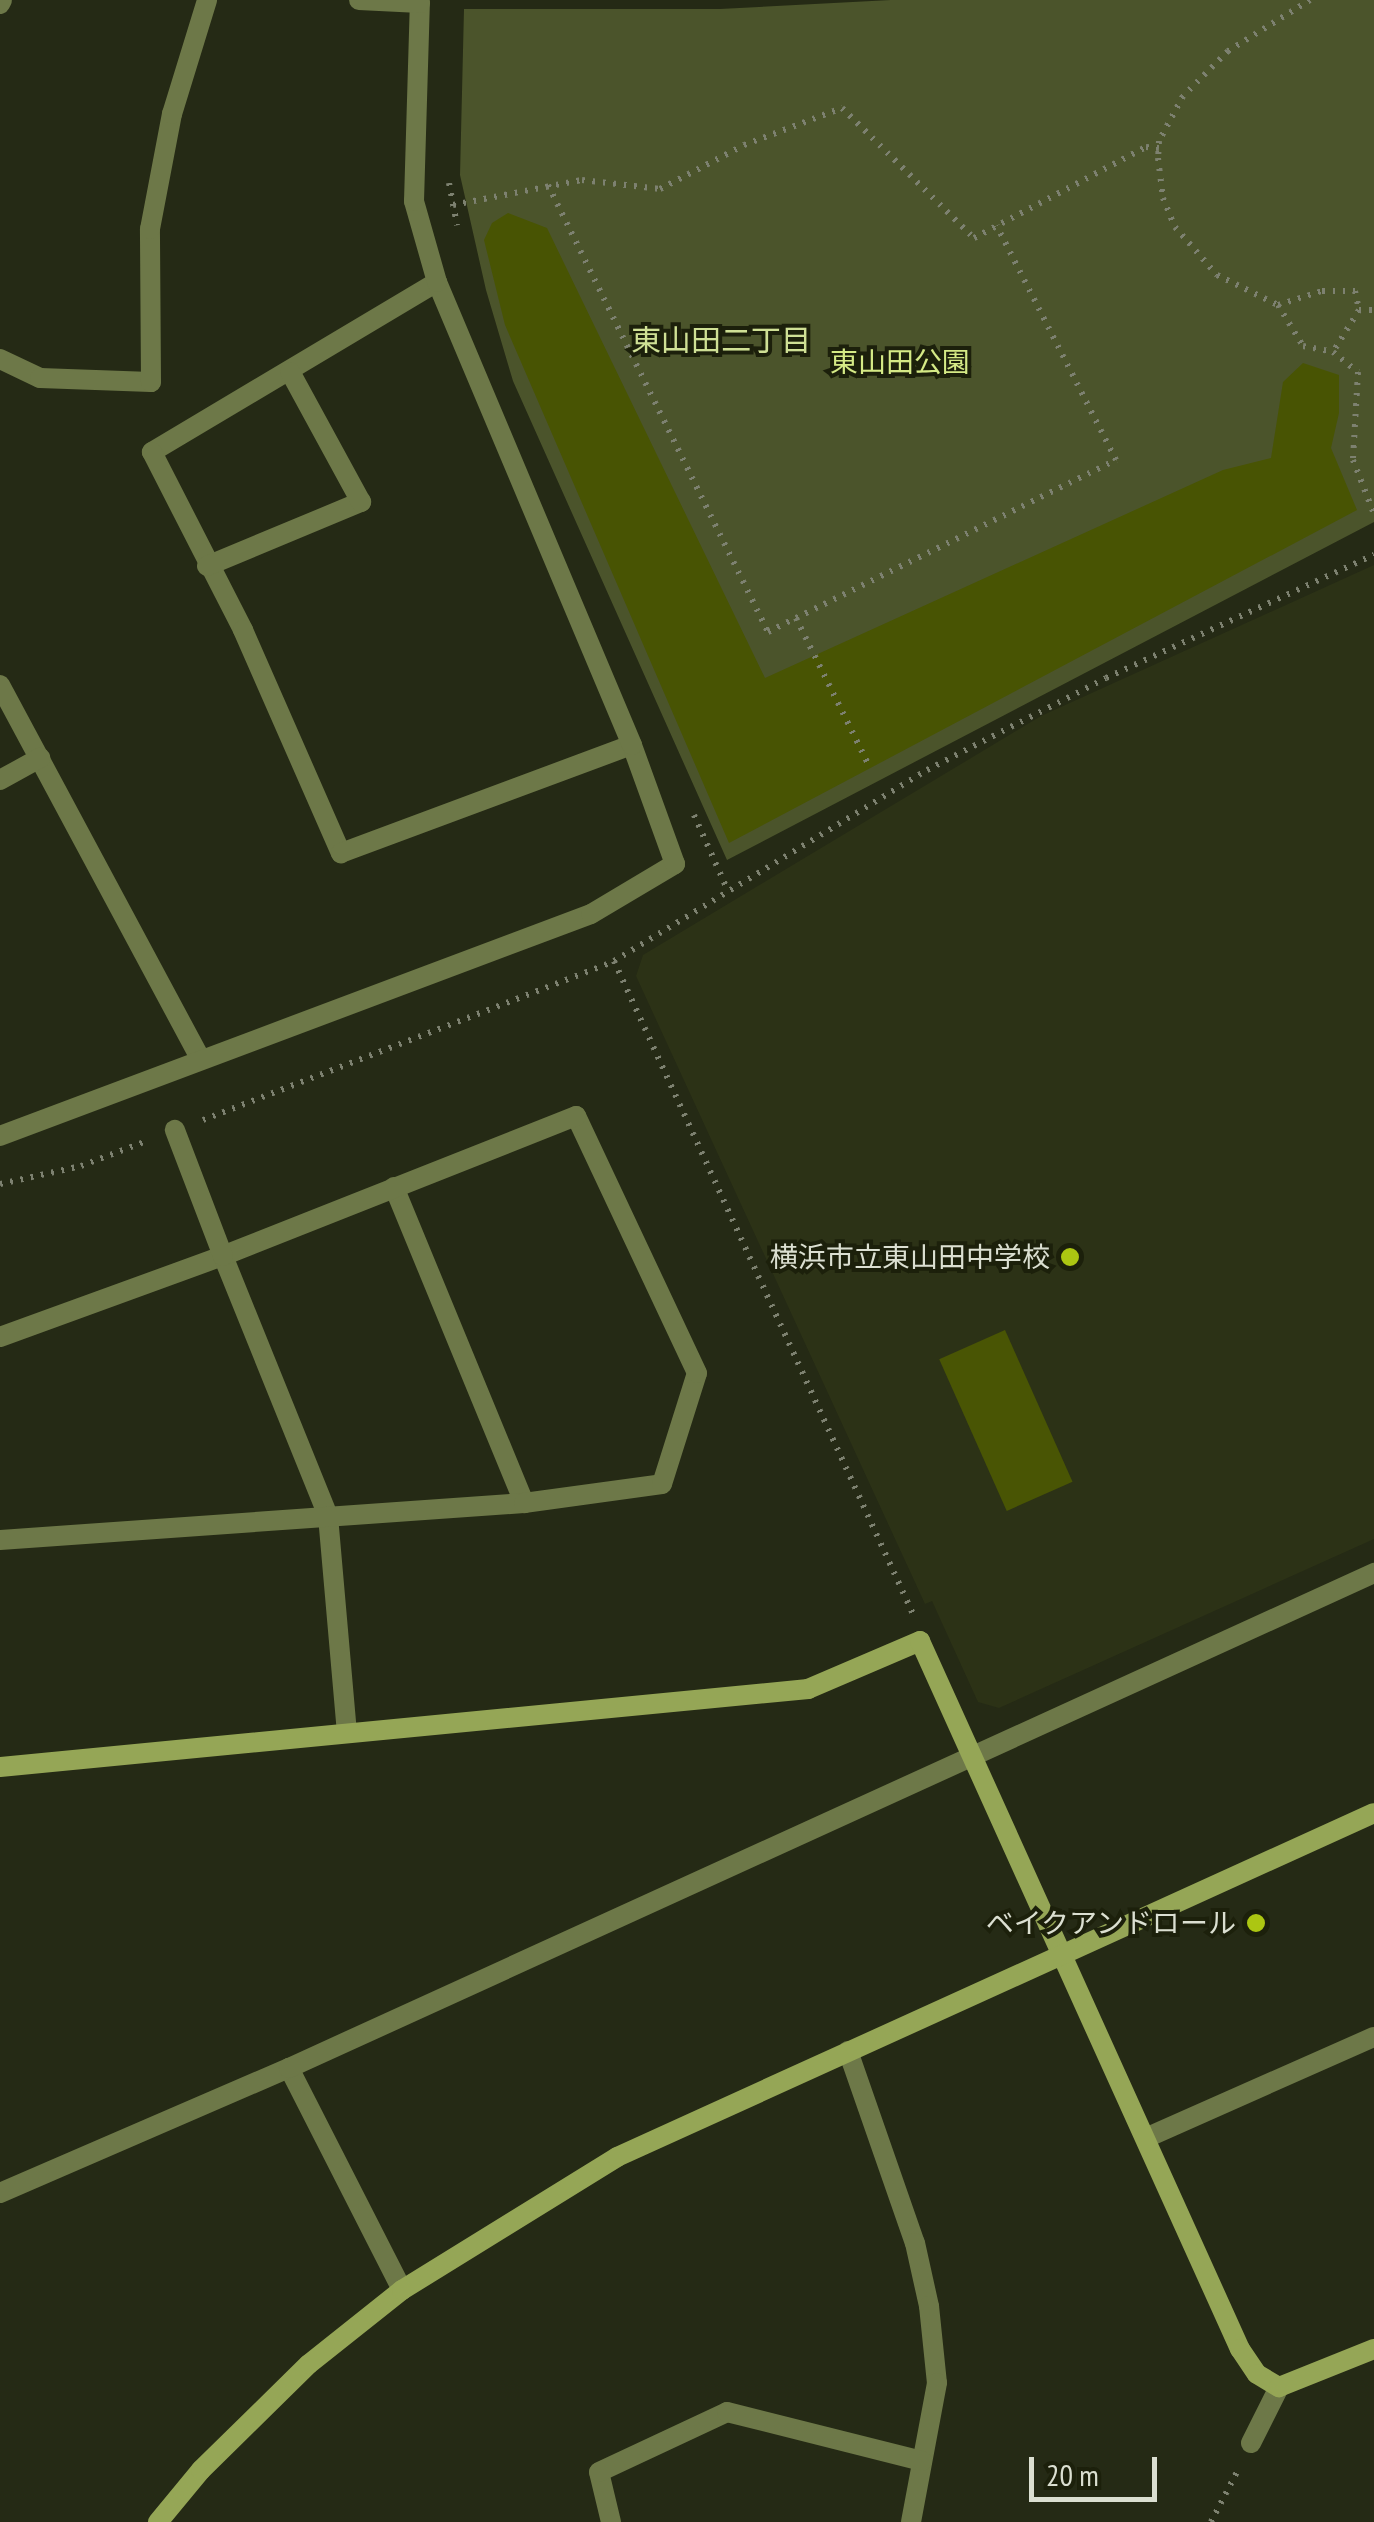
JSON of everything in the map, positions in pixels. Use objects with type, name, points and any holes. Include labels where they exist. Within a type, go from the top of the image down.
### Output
[{"type":"street","points":[[0,360],[40,378],[150,382],[150,229],[172,114],[207,0]]},
{"type":"street","points":[[0,1136],[591,914],[675,864],[632,744],[438,282],[414,201],[420,2],[359,0]]},
{"type":"street","points":[[438,282],[152,452],[207,566],[244,630],[341,853],[632,744]]},
{"type":"street","points":[[207,566],[361,502],[290,372]]},
{"type":"street","points":[[0,685],[201,1060]]},
{"type":"street","points":[[0,780],[40,758]]},
{"type":"street","points":[[0,1337],[222,1256],[576,1116],[697,1373],[662,1484],[524,1503],[0,1540]]},
{"type":"street","points":[[174,1130],[328,1516],[346,1732]]},
{"type":"street","points":[[394,1188],[524,1503]]},
{"type":"street","points":[[0,2193],[290,2068],[1374,1574]]},
{"type":"street","points":[[0,1767],[808,1689],[920,1641],[1148,2137],[1240,2350],[1257,2374],[1279,2387]]},
{"type":"street","points":[[158,2522],[201,2470],[308,2364],[402,2290],[617,2157],[1374,1813]]},
{"type":"street","points":[[1148,2137],[1374,2037]]},
{"type":"street","points":[[848,2051],[915,2243],[929,2306],[937,2383],[911,2522]]},
{"type":"street","points":[[290,2068],[402,2290]]},
{"type":"street","points":[[1251,2443],[1279,2387],[1374,2349]]},
{"type":"street","points":[[610,2522],[599,2472],[727,2412],[922,2462]]},
{"type":"path","points":[[1310,0],[1228,51],[1182,96],[1159,148],[1163,198],[1175,226],[1217,275],[1278,306],[1302,346],[1332,352],[1358,372],[1353,460],[1374,514]]},
{"type":"path","points":[[453,205],[582,180],[660,189],[744,144],[842,108],[974,238],[1146,147],[1159,148]]},
{"type":"path","points":[[449,165],[459,238]]},
{"type":"path","points":[[548,185],[768,632],[1116,460],[996,226]]},
{"type":"path","points":[[1278,306],[1322,291],[1355,291],[1359,310],[1332,352]]},
{"type":"path","points":[[1359,310],[1374,310]]},
{"type":"path","points":[[0,1184],[81,1166],[614,961],[928,770],[1106,678],[1374,555]]},
{"type":"path","points":[[796,618],[870,768]]},
{"type":"path","points":[[689,802],[728,891]]},
{"type":"path","points":[[614,961],[910,1600],[920,1641]]},
{"type":"path","points":[[1211,2522],[1251,2443]]},
{"type":"shaded area","points":[[508,213],[547,228],[765,678],[1223,470],[1271,458],[1283,382],[1303,363],[1339,375],[1339,413],[1331,448],[1357,510],[729,843],[505,325],[484,240],[492,223]]},
{"type":"shaded area","name":"横浜市立東山田中学校","points":[[1374,565],[1374,1539],[999,1708],[978,1702],[932,1601],[925,1604],[636,976],[643,955],[1041,716]]},
{"type":"shaded area","points":[[1005,1330],[1073,1482],[1007,1511],[939,1359]]},
{"type":"green space","name":"東山田公園","points":[[891,0],[1374,0],[1374,522],[727,860],[513,381],[486,290],[460,175],[464,9],[720,9]]},
{"type":"place","name":"横浜市立東山田中学校","points":[[1070,1257]]},
{"type":"place","name":"ベイクアンドロール","points":[[1256,1923]]},
{"type":"district","name":"東山田二丁目","points":[[721,340]]}]
